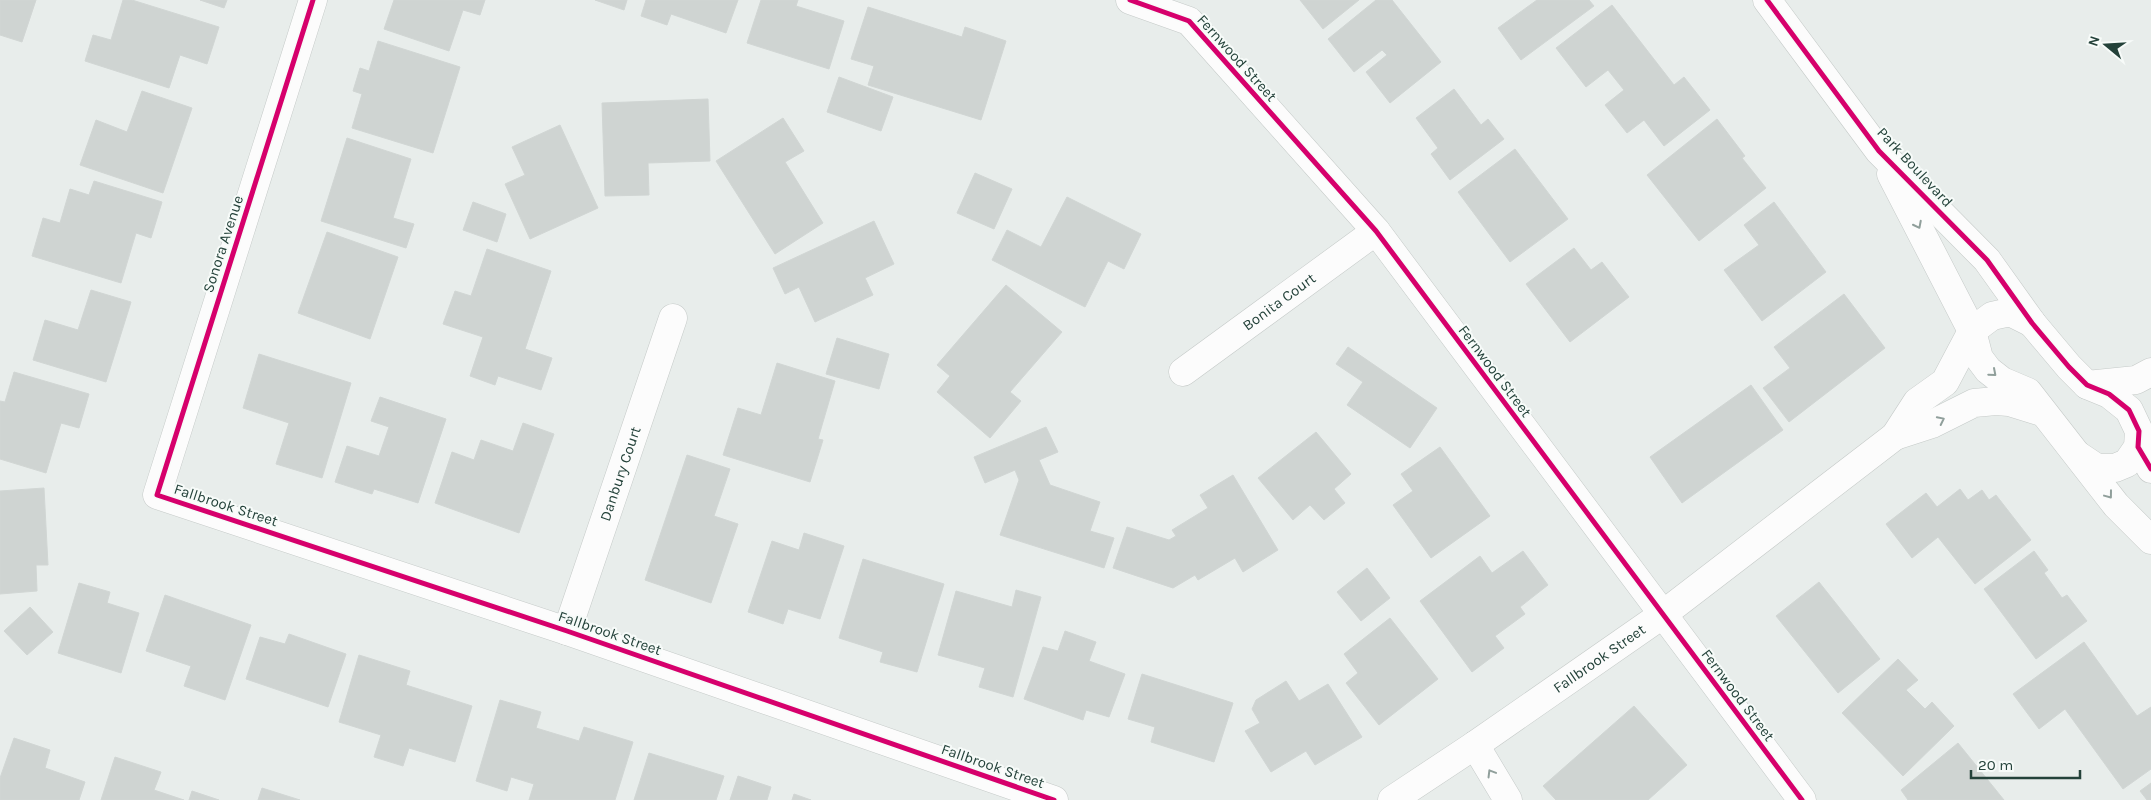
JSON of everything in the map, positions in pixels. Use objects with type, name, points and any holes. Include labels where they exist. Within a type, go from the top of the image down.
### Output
[{"type":"street","name":"Sonora Avenue","points":[[157,495],[313,0]]},
{"type":"street","name":"Fernwood Street","points":[[1130,0],[1189,21],[1376,231],[1802,800]]},
{"type":"street","name":"Park Boulevard","points":[[1767,0],[1879,151],[1987,260],[2032,323],[2087,385]]},
{"type":"street","points":[[1879,151],[1972,331],[1979,358],[1988,370],[2002,381],[2028,392],[2048,415],[2116,505],[2151,540]]},
{"type":"street","name":"Bonita Court","points":[[1183,372],[1376,231]]},
{"type":"street","points":[[1895,436],[1917,402],[1945,382],[1972,331],[1992,316],[2010,312],[2032,323]]},
{"type":"street","name":"Danbury Court","points":[[567,631],[673,318]]},
{"type":"street","points":[[2087,385],[2136,380],[2151,372]]},
{"type":"street","points":[[2079,456],[2097,468],[2115,468],[2127,463],[2145,441],[2129,410],[2109,394],[2087,385]]},
{"type":"street","points":[[1895,436],[1932,424],[1974,403],[2009,402],[2030,407],[2048,415]]},
{"type":"street","name":"Fallbrook Street","points":[[1392,800],[1474,746],[1662,615],[1895,436]]},
{"type":"street","name":"Fallbrook Street","points":[[157,495],[567,631],[1001,791],[1054,800]]},
{"type":"street","points":[[1474,746],[1508,800]]},
{"type":"building","points":[[0,0],[36,0],[22,42],[0,35]]},
{"type":"building","points":[[123,0],[132,0],[219,27],[207,64],[180,55],[169,88],[85,61],[93,35],[111,40]]},
{"type":"building","points":[[200,0],[227,0],[224,8]]},
{"type":"building","points":[[394,0],[485,0],[480,15],[463,10],[449,51],[384,29]]},
{"type":"building","points":[[595,0],[627,0],[624,10]]},
{"type":"building","points":[[646,0],[738,0],[726,33],[671,14],[667,25],[641,16]]},
{"type":"building","points":[[761,0],[798,0],[796,6],[844,21],[829,69],[747,43]]},
{"type":"building","points":[[1300,0],[1359,0],[1323,29]]},
{"type":"building","points":[[1376,0],[1392,0],[1441,62],[1390,103],[1366,72],[1387,55],[1382,50],[1354,72],[1328,39]]},
{"type":"building","points":[[1537,0],[1589,0],[1594,6],[1521,60],[1498,28]]},
{"type":"building","points":[[1612,5],[1674,85],[1684,77],[1710,110],[1664,146],[1644,120],[1627,133],[1605,105],[1624,90],[1608,70],[1586,87],[1556,48]]},
{"type":"building","points":[[868,7],[962,37],[965,27],[1006,41],[981,120],[868,85],[874,66],[851,59]]},
{"type":"building","points":[[378,41],[460,67],[433,153],[352,128],[362,94],[353,91],[360,68],[369,71]]},
{"type":"building","points":[[839,77],[893,97],[881,131],[827,112]]},
{"type":"building","points":[[1454,89],[1481,125],[1488,119],[1504,139],[1450,180],[1431,154],[1438,148],[1416,118]]},
{"type":"building","points":[[142,91],[192,108],[163,193],[80,165],[96,120],[127,132]]},
{"type":"building","points":[[708,99],[710,161],[648,163],[649,195],[605,196],[602,103]]},
{"type":"building","points":[[783,118],[804,151],[785,162],[823,223],[775,254],[716,161]]},
{"type":"building","points":[[1717,119],[1745,156],[1742,158],[1766,188],[1699,241],[1647,175]]},
{"type":"building","points":[[560,125],[598,208],[530,239],[505,184],[525,175],[512,147]]},
{"type":"building","points":[[347,138],[411,159],[393,218],[414,224],[406,248],[321,221]]},
{"type":"building","points":[[1515,149],[1568,219],[1510,262],[1458,192]]},
{"type":"building","points":[[975,173],[1012,189],[994,229],[957,213]]},
{"type":"building","points":[[94,181],[162,202],[151,238],[136,233],[121,283],[32,256],[43,218],[60,223],[70,189],[89,195]]},
{"type":"building","points":[[1067,197],[1141,234],[1124,269],[1108,261],[1085,307],[992,260],[1007,230],[1041,247]]},
{"type":"building","points":[[473,202],[506,214],[497,242],[463,230]]},
{"type":"building","points":[[1774,202],[1826,272],[1762,321],[1724,270],[1759,245],[1744,225]]},
{"type":"building","points":[[874,221],[894,264],[865,278],[873,295],[815,322],[799,287],[785,294],[773,268]]},
{"type":"building","points":[[327,232],[398,257],[370,339],[298,313]]},
{"type":"building","points":[[1574,248],[1591,270],[1602,262],[1629,297],[1570,342],[1526,284]]},
{"type":"building","points":[[487,249],[551,271],[525,349],[552,358],[541,390],[498,376],[495,385],[470,376],[483,337],[443,324],[455,291],[471,296]]},
{"type":"building","points":[[1006,285],[1062,332],[1010,392],[1021,401],[990,438],[937,392],[950,376],[937,365]]},
{"type":"building","points":[[91,290],[131,302],[106,382],[33,360],[45,320],[78,330]]},
{"type":"building","points":[[1844,294],[1885,348],[1789,422],[1763,388],[1790,368],[1774,347]]},
{"type":"building","points":[[837,338],[889,354],[879,389],[826,374]]},
{"type":"building","points":[[1348,347],[1437,408],[1410,448],[1347,405],[1363,382],[1336,364]]},
{"type":"building","points":[[259,354],[351,383],[322,478],[276,464],[289,423],[243,408]]},
{"type":"building","points":[[777,363],[835,381],[818,439],[823,440],[810,482],[723,455],[738,408],[761,415]]},
{"type":"building","points":[[14,372],[89,394],[79,428],[61,423],[46,473],[0,459],[0,401],[5,402]]},
{"type":"building","points":[[1751,385],[1783,430],[1682,503],[1650,457]]},
{"type":"building","points":[[380,397],[446,419],[418,503],[374,489],[372,494],[335,482],[347,446],[379,456],[389,427],[371,421]]},
{"type":"building","points":[[523,423],[554,434],[519,533],[435,503],[452,452],[474,460],[481,440],[513,451]]},
{"type":"building","points":[[1046,427],[1058,452],[1039,460],[1050,485],[1100,502],[1090,531],[1114,538],[1104,568],[1000,535],[1019,480],[1015,470],[985,483],[974,457]]},
{"type":"building","points":[[1316,432],[1351,474],[1334,489],[1345,503],[1324,520],[1310,505],[1293,520],[1258,478]]},
{"type":"building","points":[[1440,447],[1490,516],[1431,558],[1393,505],[1413,491],[1401,474]]},
{"type":"building","points":[[687,455],[730,469],[714,516],[738,524],[711,603],[645,580]]},
{"type":"building","points":[[1233,475],[1278,550],[1243,572],[1235,558],[1198,580],[1195,575],[1173,588],[1113,568],[1127,527],[1169,540],[1176,536],[1172,530],[1208,508],[1200,495]]},
{"type":"building","points":[[44,488],[48,565],[36,565],[37,591],[0,594],[0,491]]},
{"type":"building","points":[[1960,489],[1968,500],[1982,490],[1989,500],[1996,495],[2031,540],[1975,584],[1938,537],[1912,558],[1886,524],[1926,493],[1937,507]]},
{"type":"building","points":[[804,533],[844,546],[820,619],[788,609],[783,624],[748,612],[772,541],[799,550]]},
{"type":"building","points":[[1523,551],[1548,585],[1520,607],[1525,614],[1495,636],[1504,648],[1472,672],[1420,601],[1480,556],[1492,573]]},
{"type":"building","points":[[2034,551],[2048,570],[2044,573],[2062,598],[2067,595],[2087,621],[2036,659],[1984,589]]},
{"type":"building","points":[[863,559],[944,584],[917,672],[880,662],[883,652],[839,638]]},
{"type":"building","points":[[1367,568],[1390,598],[1361,621],[1337,592]]},
{"type":"building","points":[[1819,582],[1880,659],[1838,693],[1776,616]]},
{"type":"building","points":[[79,583],[110,592],[107,603],[139,613],[121,673],[58,653]]},
{"type":"building","points":[[1016,590],[1041,597],[1013,697],[979,687],[985,668],[938,655],[956,591],[1012,607]]},
{"type":"building","points":[[165,595],[251,625],[225,700],[184,686],[191,666],[146,651]]},
{"type":"building","points":[[30,607],[53,632],[27,655],[4,631]]},
{"type":"building","points":[[1390,618],[1438,679],[1379,725],[1346,683],[1358,673],[1344,654]]},
{"type":"building","points":[[1065,631],[1096,642],[1089,661],[1125,674],[1109,717],[1086,710],[1083,720],[1024,699],[1043,647],[1058,651]]},
{"type":"building","points":[[289,634],[346,654],[328,707],[246,679],[260,637],[285,644]]},
{"type":"building","points":[[2084,642],[2137,716],[2151,707],[2151,769],[2123,789],[2065,709],[2039,729],[2013,694]]},
{"type":"building","points":[[359,655],[410,671],[406,685],[472,706],[455,762],[409,748],[403,766],[374,757],[381,735],[339,722]]},
{"type":"building","points":[[1898,659],[1918,680],[1906,690],[1925,709],[1932,702],[1954,726],[1903,776],[1842,713]]},
{"type":"building","points":[[1142,674],[1233,703],[1214,762],[1151,742],[1155,727],[1128,719]]},
{"type":"building","points":[[1286,681],[1299,701],[1328,684],[1362,737],[1315,765],[1306,751],[1271,772],[1245,731],[1260,723],[1252,709],[1256,700]]},
{"type":"building","points":[[500,700],[541,712],[536,728],[579,741],[584,727],[633,742],[615,800],[529,800],[534,784],[511,777],[507,791],[476,781]]},
{"type":"building","points":[[1634,706],[1687,765],[1648,800],[1556,800],[1543,786]]},
{"type":"building","points":[[14,738],[50,750],[45,768],[85,782],[79,800],[0,800],[0,778]]},
{"type":"building","points":[[1958,743],[2004,800],[1908,800],[1901,790]]},
{"type":"building","points":[[649,753],[724,776],[716,800],[634,800]]},
{"type":"building","points":[[115,757],[161,772],[154,790],[184,800],[101,800]]},
{"type":"building","points":[[738,776],[771,787],[767,800],[730,800]]},
{"type":"building","points":[[2151,783],[2151,800],[2147,800],[2140,791]]},
{"type":"building","points":[[262,788],[300,800],[258,800]]},
{"type":"building","points":[[192,791],[219,800],[189,800]]},
{"type":"building","points":[[794,794],[811,800],[792,800]]},
{"type":"cycle path","points":[[313,0],[157,495],[567,631],[1054,800]]},
{"type":"cycle path","points":[[1130,0],[1189,21],[1376,231],[1802,800]]},
{"type":"cycle path","points":[[1767,0],[1879,151],[1987,260],[2032,323],[2069,367],[2087,385],[2109,394],[2129,410],[2139,431],[2138,447],[2151,469]]}]
